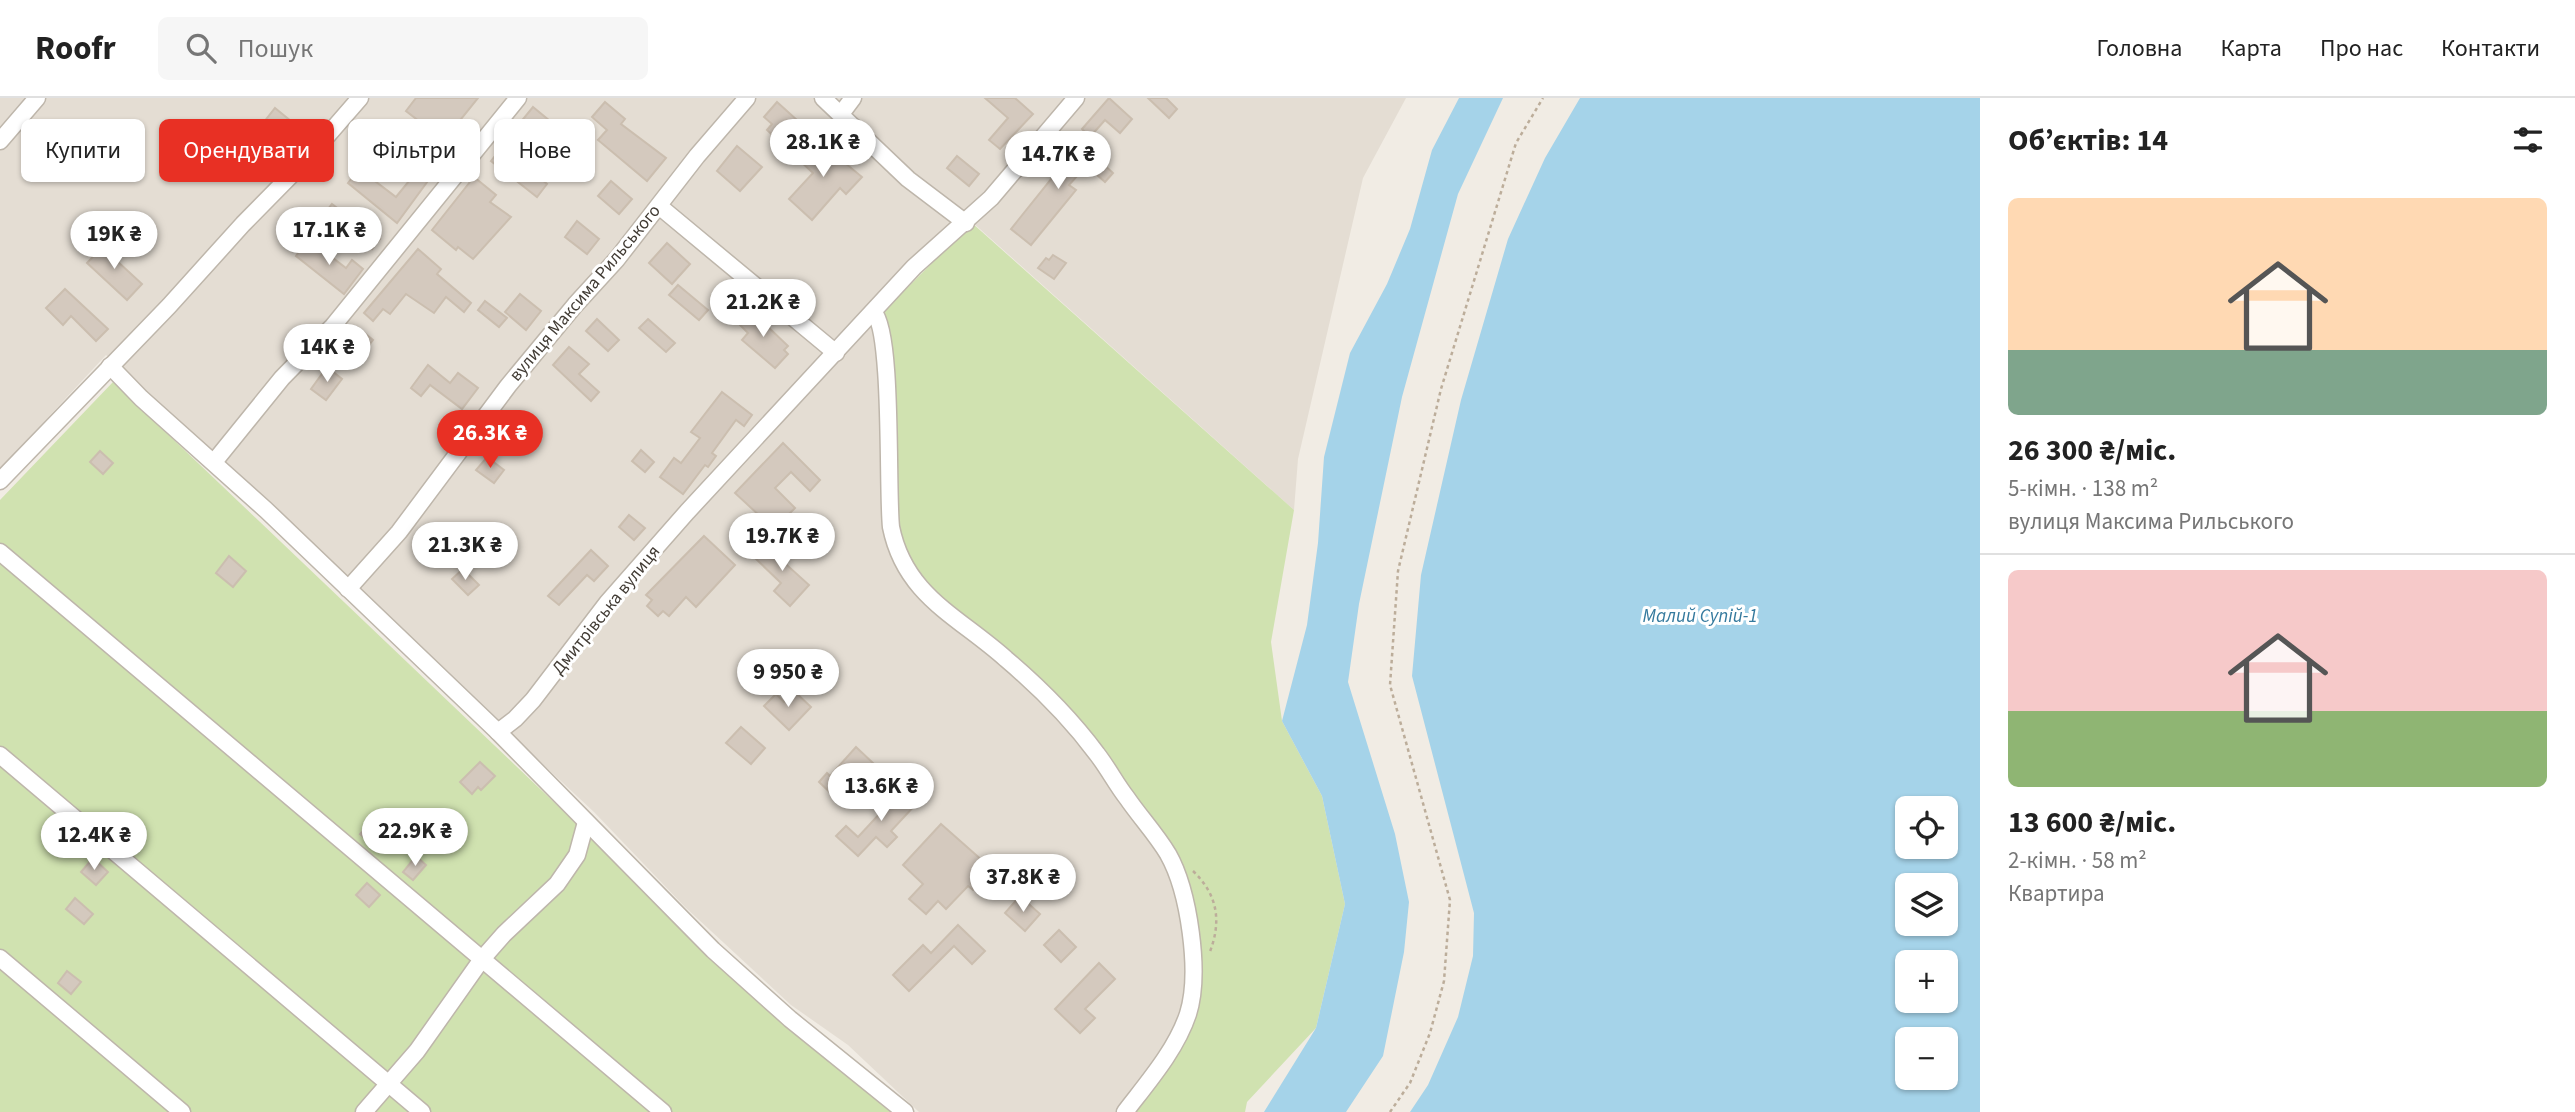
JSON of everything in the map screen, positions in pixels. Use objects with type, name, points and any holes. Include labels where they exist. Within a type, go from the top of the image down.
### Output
[{"type":"street","points":[[0,141],[37,98]]},
{"type":"street","points":[[0,481],[307,159],[360,98]]},
{"type":"street","points":[[214,462],[282,378],[333,326],[518,98]]},
{"type":"street","name":"вулиця Максима Рильського","points":[[348,589],[399,532],[508,386],[569,311],[617,259],[747,98]]},
{"type":"street","points":[[823,98],[908,179],[966,223]]},
{"type":"street","points":[[841,114],[853,98]]},
{"type":"street","name":"Дмитрівська вулиця","points":[[498,732],[516,719],[533,701],[624,582],[924,257],[966,223],[1011,176],[1076,98]]},
{"type":"street","points":[[659,206],[836,353]]},
{"type":"street","points":[[874,313],[880,322],[886,382],[891,527],[906,571],[917,586],[946,613],[987,642],[1037,686],[1086,739],[1164,849],[1179,880],[1189,922],[1193,986],[1190,1007],[1173,1044],[1125,1112]]},
{"type":"street","points":[[110,366],[498,732],[713,950],[790,1018],[905,1112]]},
{"type":"street","points":[[0,552],[663,1112]]},
{"type":"street","points":[[0,755],[422,1112]]},
{"type":"street","points":[[364,1112],[428,1037],[482,959],[504,934],[557,884],[577,855],[586,822]]},
{"type":"street","points":[[0,958],[182,1112]]},
{"type":"path","points":[[1390,1112],[1410,1083],[1430,1033],[1444,981],[1450,900],[1390,685],[1398,570],[1441,389],[1504,182],[1516,143],[1543,98]]},
{"type":"shaded area","points":[[0,98],[1406,98],[1363,178],[1298,459],[1294,510],[962,213],[870,309],[879,349],[883,515],[888,549],[907,583],[1035,693],[1099,761],[1172,863],[1188,926],[1189,978],[1169,1039],[1131,1095],[1116,1112],[919,1112],[848,1045],[791,1005],[685,907],[594,812],[106,355],[0,469]]},
{"type":"green space","points":[[972,223],[1294,510],[1271,642],[1282,721],[1322,796],[1345,904],[1316,1028],[1247,1102],[1245,1112],[1130,1112],[1197,995],[1190,894],[1180,860],[1108,758],[918,580],[897,534],[894,440],[896,393],[891,345],[882,313]]},
{"type":"green space","points":[[113,382],[770,1008],[893,1112],[0,1112],[0,500]]},
{"type":"water","points":[[1459,98],[1503,98],[1458,194],[1402,397],[1359,604],[1348,682],[1395,834],[1409,902],[1404,952],[1383,1056],[1346,1112],[1264,1112],[1316,1028],[1345,904],[1322,796],[1282,721],[1307,625],[1318,543],[1324,457],[1350,353],[1387,284],[1410,229],[1432,150]]},
{"type":"water","name":"Малий Супій-1","points":[[1580,98],[1980,98],[1980,1112],[1410,1112],[1428,1085],[1458,1017],[1473,956],[1474,913],[1412,676],[1421,575],[1461,400],[1508,239],[1545,158]]},
{"type":"building","points":[[416,98],[478,98],[461,119],[416,119],[406,111]]},
{"type":"building","points":[[985,98],[1015,98],[1033,114],[1000,149],[989,140],[1008,118]]},
{"type":"building","points":[[1109,98],[1132,119],[1120,133],[1105,120],[1090,137],[1082,129]]},
{"type":"building","points":[[1148,98],[1166,98],[1177,109],[1169,118]]},
{"type":"building","points":[[605,102],[625,119],[621,124],[666,158],[647,181],[598,140],[607,130],[592,117]]},
{"type":"building","points":[[777,102],[797,120],[779,141],[767,130],[772,124],[764,117]]},
{"type":"building","points":[[533,107],[548,119],[523,119]]},
{"type":"building","points":[[275,108],[288,119],[266,119]]},
{"type":"building","points":[[816,139],[862,177],[846,194],[840,188],[812,220],[789,199],[813,173],[798,159]]},
{"type":"building","points":[[1076,139],[1113,173],[1105,182],[1085,167],[1069,185],[1076,190],[1031,245],[1011,229],[1060,168],[1055,163]]},
{"type":"building","points":[[737,146],[762,167],[740,191],[717,171]]},
{"type":"building","points":[[957,156],[979,174],[969,186],[947,168]]},
{"type":"building","points":[[611,181],[632,199],[619,214],[598,196]]},
{"type":"building","points":[[376,182],[396,197],[408,182],[427,182],[397,223],[348,183]]},
{"type":"building","points":[[470,182],[480,182],[496,195],[490,202],[511,217],[473,259],[458,247],[456,250],[432,230]]},
{"type":"building","points":[[518,182],[545,182],[547,184],[537,197]]},
{"type":"building","points":[[332,204],[349,217],[338,231],[321,218]]},
{"type":"building","points":[[577,221],[599,239],[587,254],[565,237]]},
{"type":"building","points":[[363,226],[380,239],[372,249],[355,235]]},
{"type":"building","points":[[308,239],[346,268],[352,260],[363,269],[344,294],[296,256]]},
{"type":"building","points":[[107,242],[122,256],[117,261],[142,284],[127,300],[87,263]]},
{"type":"building","points":[[667,243],[690,264],[672,284],[649,263]]},
{"type":"building","points":[[418,249],[441,269],[437,274],[471,303],[464,312],[446,297],[434,313],[406,294],[390,314],[383,309],[373,321],[364,313]]},
{"type":"building","points":[[1053,255],[1066,263],[1054,279],[1038,268],[1046,258],[1049,260]]},
{"type":"building","points":[[678,285],[708,310],[699,320],[669,295]]},
{"type":"building","points":[[65,289],[108,329],[96,341],[71,316],[63,325],[46,308]]},
{"type":"building","points":[[520,294],[541,311],[526,330],[505,312]]},
{"type":"building","points":[[485,301],[507,318],[499,327],[478,310]]},
{"type":"building","points":[[754,308],[770,323],[767,326],[788,346],[784,350],[788,354],[775,368],[742,340],[748,333],[739,324]]},
{"type":"building","points":[[597,319],[619,340],[608,351],[586,331]]},
{"type":"building","points":[[648,319],[675,343],[666,352],[639,328]]},
{"type":"building","points":[[357,327],[373,340],[362,354],[345,341]]},
{"type":"building","points":[[569,347],[589,364],[579,374],[599,392],[591,401],[553,365]]},
{"type":"building","points":[[428,365],[450,383],[458,373],[478,388],[462,409],[430,385],[421,396],[411,388]]},
{"type":"building","points":[[327,367],[342,379],[326,400],[311,389]]},
{"type":"building","points":[[722,392],[752,415],[744,426],[736,420],[712,453],[716,456],[708,467],[705,465],[683,494],[660,477],[674,458],[681,463],[700,438],[691,432]]},
{"type":"building","points":[[783,443],[820,480],[810,491],[791,472],[775,488],[795,508],[774,529],[735,493]]},
{"type":"building","points":[[641,450],[654,462],[645,472],[632,461]]},
{"type":"building","points":[[100,451],[113,463],[103,474],[90,462]]},
{"type":"building","points":[[487,457],[504,470],[494,483],[476,470]]},
{"type":"building","points":[[629,515],[645,528],[634,540],[619,527]]},
{"type":"building","points":[[704,536],[735,565],[696,607],[686,597],[669,616],[663,611],[658,616],[647,606],[652,600],[646,595]]},
{"type":"building","points":[[776,538],[787,549],[779,558],[809,585],[790,606],[774,591],[781,583],[756,559]]},
{"type":"building","points":[[591,550],[608,566],[594,581],[587,575],[559,605],[548,596]]},
{"type":"building","points":[[229,556],[246,571],[233,587],[216,573]]},
{"type":"building","points":[[463,569],[479,585],[468,595],[452,579]]},
{"type":"building","points":[[794,691],[811,707],[789,730],[764,706],[776,694],[784,702]]},
{"type":"building","points":[[741,727],[765,748],[751,764],[726,743]]},
{"type":"building","points":[[856,747],[873,763],[838,800],[819,782],[827,773],[830,776]]},
{"type":"building","points":[[480,762],[495,776],[481,790],[478,787],[472,794],[460,782]]},
{"type":"building","points":[[899,786],[917,803],[891,831],[897,837],[887,847],[876,837],[858,856],[836,836],[846,826],[858,837],[884,809],[881,807]]},
{"type":"building","points":[[371,821],[384,831],[381,835],[388,840],[380,850],[360,834]]},
{"type":"building","points":[[941,824],[992,869],[973,890],[968,886],[946,909],[938,901],[926,914],[909,899],[923,884],[903,865]]},
{"type":"building","points":[[416,856],[426,865],[413,880],[403,872]]},
{"type":"building","points":[[93,858],[108,872],[96,885],[81,872]]},
{"type":"building","points":[[367,883],[380,895],[369,907],[356,895]]},
{"type":"building","points":[[1020,896],[1040,914],[1025,931],[1005,913]]},
{"type":"building","points":[[75,898],[93,914],[84,924],[66,909]]},
{"type":"building","points":[[958,925],[985,951],[972,964],[954,946],[909,991],[893,975],[923,945],[931,953]]},
{"type":"building","points":[[1059,930],[1076,947],[1061,962],[1044,945]]},
{"type":"building","points":[[1099,963],[1115,979],[1085,1009],[1095,1018],[1080,1033],[1055,1009]]},
{"type":"building","points":[[67,971],[81,982],[71,994],[58,983]]}]
